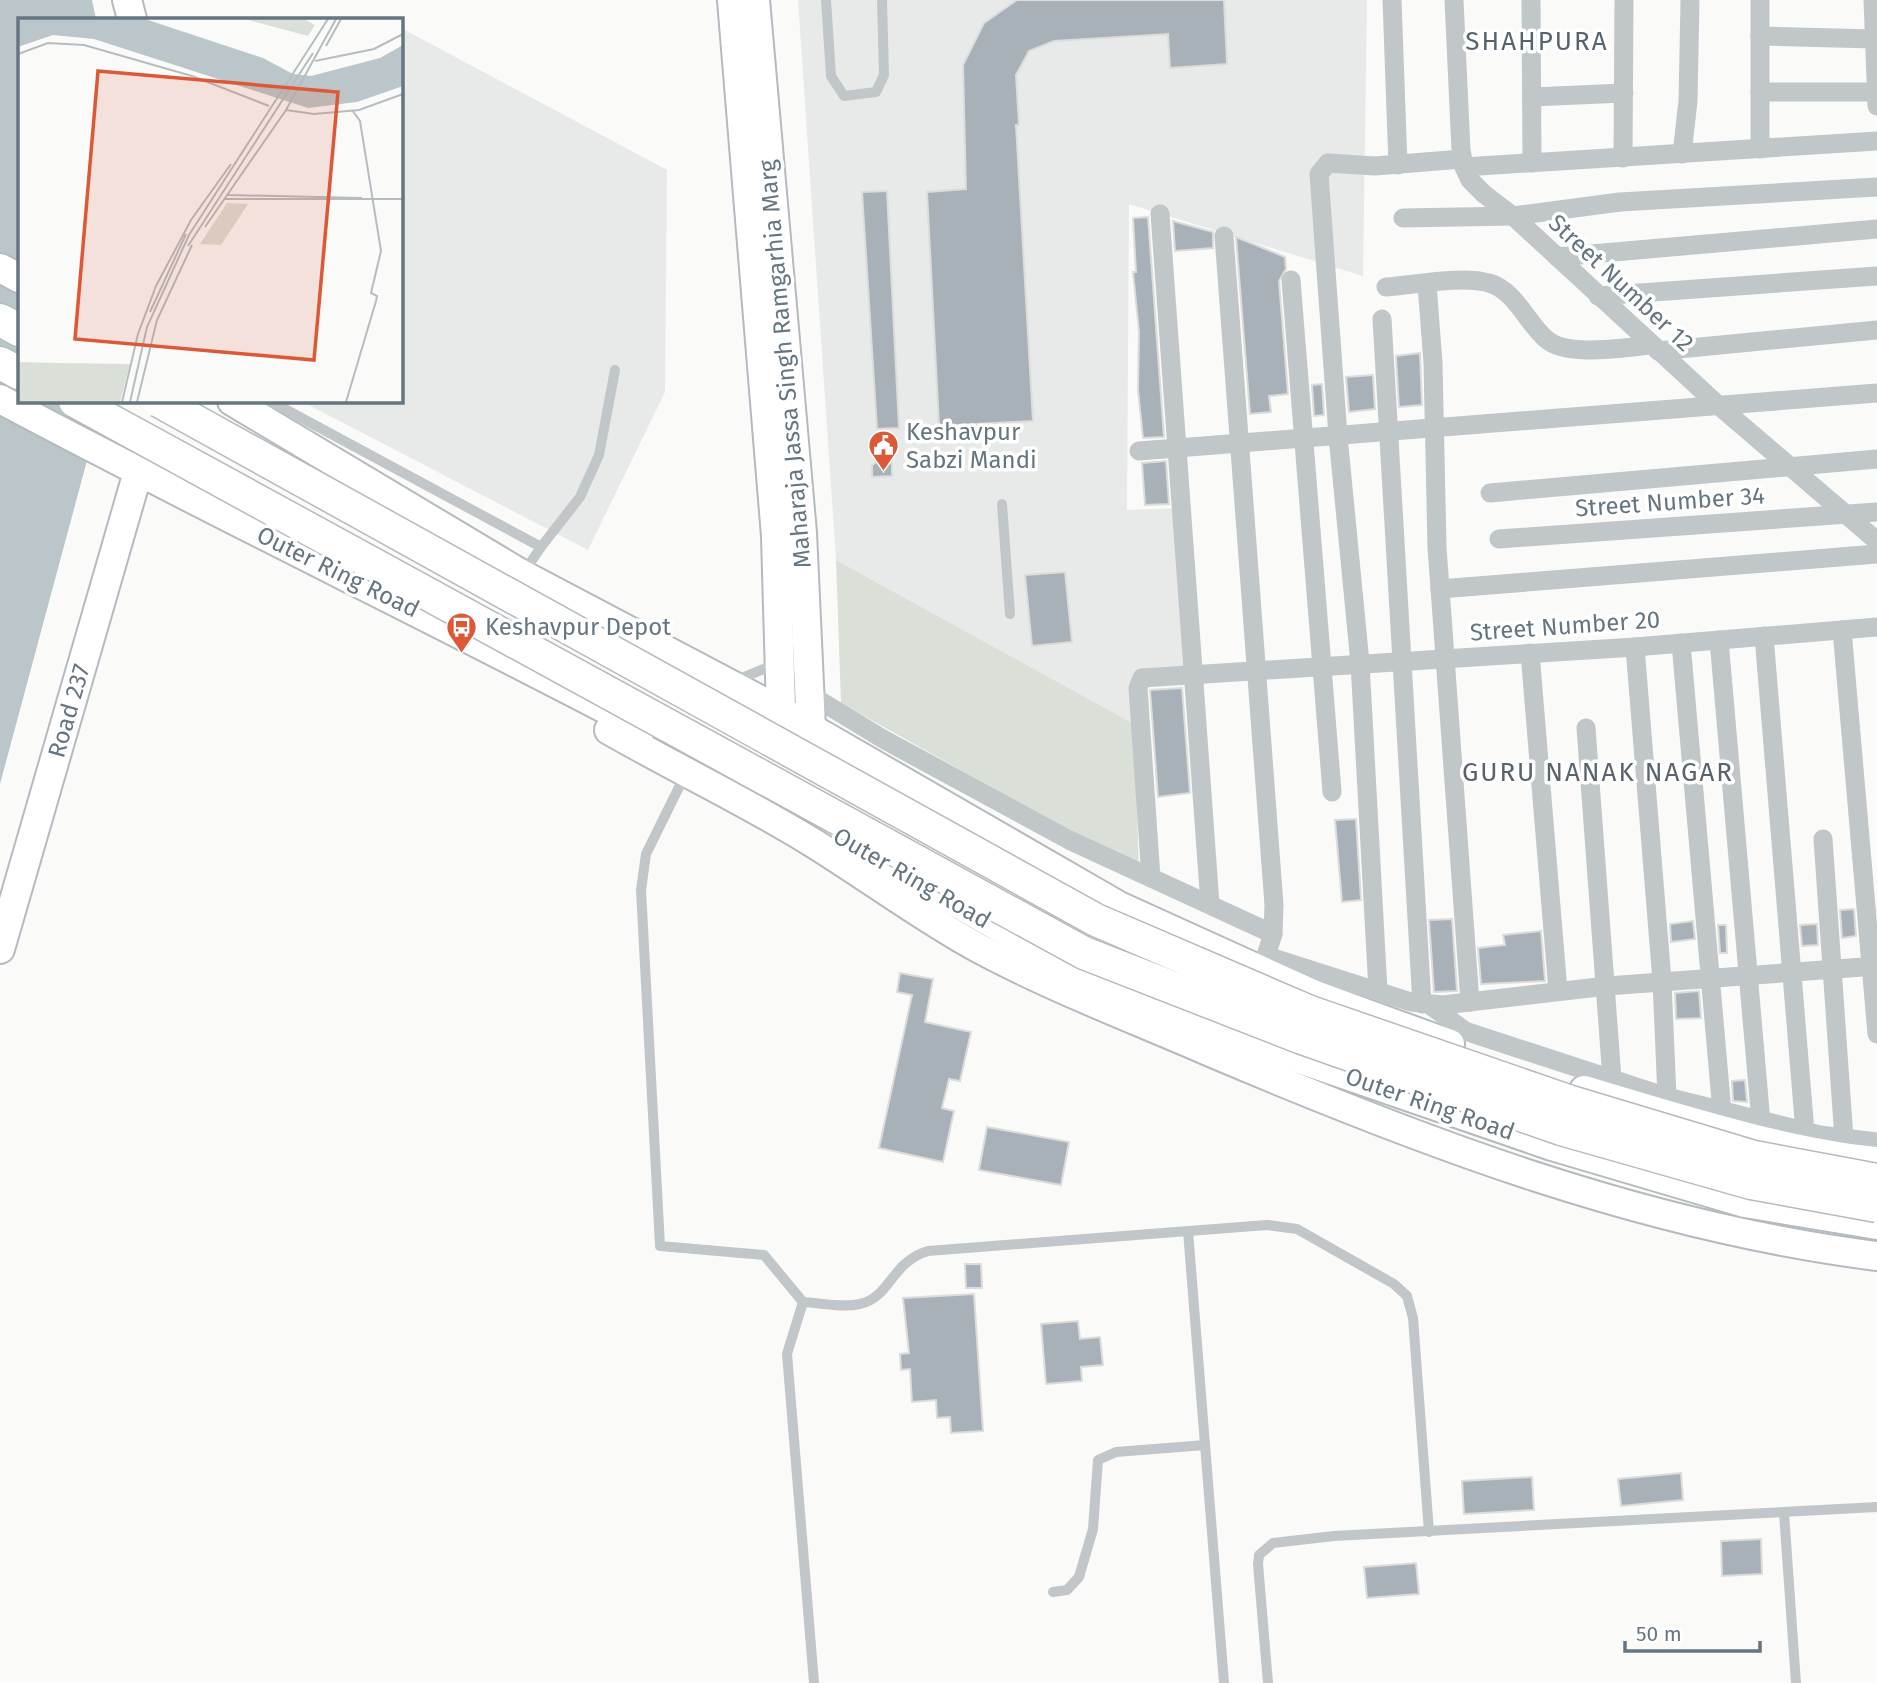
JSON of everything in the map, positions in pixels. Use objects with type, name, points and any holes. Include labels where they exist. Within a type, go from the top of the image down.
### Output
[{"type":"main road","points":[[0,320],[18,329]]},
{"type":"main road","points":[[0,363],[18,372]]},
{"type":"main road","name":"Outer Ring Road","points":[[77,402],[1084,953],[1302,1038],[1561,1129],[1751,1183],[1877,1206]]},
{"type":"main road","name":"Outer Ring Road","points":[[161,402],[1096,920],[1310,1012],[1568,1101],[1755,1157],[1877,1180]]},
{"type":"street","points":[[127,0],[132,18]]},
{"type":"street","name":"Maharaja Jassa Singh Ramgarhia Marg","points":[[732,0],[753,138],[789,535],[810,694],[811,728]]},
{"type":"street","name":"Maharaja Jassa Singh Ramgarhia Marg","points":[[753,138],[755,0]]},
{"type":"street","points":[[1392,0],[1398,164]]},
{"type":"street","points":[[1454,0],[1463,163]]},
{"type":"street","points":[[1531,0],[1532,163]]},
{"type":"street","points":[[1623,158],[1625,0]]},
{"type":"street","points":[[1682,155],[1688,101],[1690,0]]},
{"type":"street","points":[[1759,149],[1760,0]]},
{"type":"street","points":[[1873,0],[1877,106]]},
{"type":"street","points":[[1760,36],[1874,39]]},
{"type":"street","points":[[1760,92],[1877,92]]},
{"type":"street","points":[[1532,97],[1624,93]]},
{"type":"street","points":[[1378,991],[1360,663],[1338,436],[1320,174],[1328,163],[1532,163],[1877,141]]},
{"type":"street","name":"Street Number 12","points":[[1463,163],[1470,180],[1484,194],[1513,216],[1718,405],[1877,541]]},
{"type":"street","points":[[1403,218],[1513,216],[1581,205],[1877,187]]},
{"type":"street","points":[[1160,214],[1210,904]]},
{"type":"street","points":[[1556,257],[1877,229]]},
{"type":"street","points":[[1224,236],[1274,905],[1273,934],[1264,964]]},
{"type":"street","points":[[0,268],[18,277]]},
{"type":"street","points":[[1598,296],[1877,276]]},
{"type":"street","points":[[1291,280],[1332,792]]},
{"type":"street","points":[[1386,287],[1470,281],[1490,283],[1510,298],[1547,340],[1567,348],[1655,348],[1877,330]]},
{"type":"street","points":[[1427,284],[1440,589],[1470,1002]]},
{"type":"street","points":[[1382,319],[1400,661],[1426,1004]]},
{"type":"street","points":[[1139,451],[1877,393]]},
{"type":"street","name":"Outer Ring Road","points":[[0,399],[202,507],[426,615],[491,634],[594,703],[694,756],[1078,973],[1307,1062],[1552,1146],[1732,1199],[1877,1225]]},
{"type":"street","points":[[234,402],[523,575],[781,711],[1119,906],[1264,964],[1426,1004],[1470,1002],[1662,981],[1750,978],[1874,966]]},
{"type":"street","points":[[1490,494],[1877,459]]},
{"type":"street","name":"Road 237","points":[[0,949],[138,472]]},
{"type":"street","name":"Street Number 34","points":[[1499,539],[1877,512]]},
{"type":"street","name":"Maharaja Jassa Singh Ramgarhia Marg","points":[[781,711],[779,662],[789,535]]},
{"type":"street","points":[[1440,589],[1877,554]]},
{"type":"street","points":[[426,615],[441,631],[694,756],[807,839],[979,948],[1333,1104],[1456,1150],[1685,1221],[1805,1247],[1877,1256]]},
{"type":"street","name":"Street Number 20","points":[[1151,878],[1139,681],[1142,678],[1635,647],[1877,626]]},
{"type":"street","points":[[1842,630],[1874,966],[1877,1034]]},
{"type":"street","points":[[594,703],[635,634]]},
{"type":"street","points":[[1764,636],[1805,1132]]},
{"type":"street","points":[[1718,640],[1761,1122]]},
{"type":"street","points":[[1681,643],[1708,978],[1722,1112]]},
{"type":"street","points":[[1635,647],[1662,981],[1667,1097]]},
{"type":"street","points":[[1530,653],[1558,991]]},
{"type":"street","points":[[810,694],[1069,840],[1273,934]]},
{"type":"street","points":[[1586,728],[1612,1079]]},
{"type":"street","points":[[1822,839],[1844,1139]]},
{"type":"street","points":[[968,910],[1008,842]]},
{"type":"street","points":[[1264,964],[1315,995],[1526,1072],[1693,1122],[1848,1158],[1877,1161]]},
{"type":"street","points":[[1426,1004],[1465,1031],[1667,1097],[1805,1132],[1877,1142]]},
{"type":"lane","points":[[826,0],[831,76],[844,96],[876,92],[884,75],[882,0]]},
{"type":"lane","points":[[504,610],[541,547],[580,497],[598,455],[615,370]]},
{"type":"lane","points":[[272,402],[541,547]]},
{"type":"lane","points":[[1002,504],[1010,614]]},
{"type":"lane","points":[[712,720],[736,677],[779,662]]},
{"type":"lane","points":[[694,756],[646,854],[641,890],[660,1246],[764,1255],[803,1302],[861,1304],[880,1293],[912,1256],[928,1251],[1267,1225],[1297,1229],[1394,1284],[1408,1296],[1413,1318],[1429,1532]]},
{"type":"lane","points":[[1188,1231],[1224,1683]]},
{"type":"lane","points":[[803,1302],[787,1354],[814,1683]]},
{"type":"lane","points":[[1053,1592],[1067,1590],[1079,1577],[1096,1509],[1094,1479],[1098,1460],[1116,1452],[1205,1445]]},
{"type":"lane","points":[[1268,1683],[1258,1564],[1265,1548],[1289,1540],[1877,1507]]},
{"type":"lane","points":[[1784,1513],[1796,1683]]},
{"type":"shaded area","points":[[0,0],[92,0],[96,18],[18,18],[18,402],[98,402],[89,453],[0,784]]},
{"type":"shaded area","name":"Keshavpur Sabzi Mandi","points":[[798,0],[1367,0],[1363,276],[1129,204],[1127,510],[1180,508],[1192,673],[1132,677],[1134,724],[836,560]]},
{"type":"shaded area","name":"Keshavpur Depot","points":[[403,29],[667,170],[665,392],[588,550],[303,402],[402,402]]},
{"type":"shaded area","points":[[836,560],[1134,724],[1139,870],[841,703]]},
{"type":"building","points":[[1017,0],[1224,0],[1227,64],[1170,68],[1168,34],[1054,41],[1029,51],[1016,75],[1019,125],[1016,125],[1033,421],[939,426],[927,192],[966,189],[963,65],[984,23]]},
{"type":"building","points":[[887,191],[899,428],[877,429],[862,192]]},
{"type":"building","points":[[1148,217],[1164,437],[1143,438],[1138,390],[1139,332],[1133,272],[1136,272],[1133,218]]},
{"type":"building","points":[[1173,221],[1213,232],[1213,248],[1175,251]]},
{"type":"building","points":[[1236,237],[1285,257],[1286,269],[1279,281],[1288,394],[1269,396],[1271,412],[1250,414]]},
{"type":"building","points":[[1420,353],[1422,405],[1399,407],[1396,356]]},
{"type":"building","points":[[1373,375],[1375,409],[1349,412],[1346,377]]},
{"type":"building","points":[[1322,384],[1324,415],[1314,416],[1312,385]]},
{"type":"building","points":[[881,460],[892,464],[892,476],[872,477],[872,465]]},
{"type":"building","points":[[1166,461],[1169,504],[1145,505],[1142,463]]},
{"type":"building","points":[[1065,572],[1072,642],[1032,646],[1025,575]]},
{"type":"building","points":[[1182,688],[1190,793],[1158,797],[1150,690]]},
{"type":"building","points":[[1356,819],[1361,900],[1342,902],[1335,820]]},
{"type":"building","points":[[1854,909],[1856,936],[1842,938],[1840,910]]},
{"type":"building","points":[[1452,919],[1457,991],[1434,992],[1429,920]]},
{"type":"building","points":[[1693,921],[1695,939],[1671,942],[1670,924]]},
{"type":"building","points":[[1817,924],[1818,945],[1802,946],[1800,925]]},
{"type":"building","points":[[1718,925],[1726,925],[1727,953],[1720,953]]},
{"type":"building","points":[[1541,931],[1545,981],[1481,984],[1478,948],[1505,945],[1503,935]]},
{"type":"building","points":[[900,973],[933,979],[925,1022],[971,1032],[960,1081],[949,1079],[942,1108],[954,1111],[943,1162],[879,1148],[912,995],[897,992]]},
{"type":"building","points":[[1699,991],[1701,1018],[1676,1019],[1675,993]]},
{"type":"building","points":[[1745,1080],[1747,1102],[1733,1101],[1732,1081]]},
{"type":"building","points":[[987,1127],[1069,1142],[1061,1185],[979,1170]]},
{"type":"building","points":[[965,1264],[981,1264],[982,1288],[966,1288]]},
{"type":"building","points":[[974,1294],[983,1431],[951,1433],[950,1417],[937,1418],[936,1400],[912,1402],[910,1369],[901,1370],[900,1354],[909,1353],[903,1298]]},
{"type":"building","points":[[1078,1321],[1080,1339],[1100,1337],[1103,1365],[1081,1367],[1082,1381],[1046,1384],[1041,1324]]},
{"type":"building","points":[[1681,1473],[1683,1500],[1621,1506],[1618,1479]]},
{"type":"building","points":[[1532,1477],[1534,1510],[1464,1514],[1462,1481]]},
{"type":"building","points":[[1761,1539],[1762,1574],[1722,1576],[1721,1541]]},
{"type":"building","points":[[1416,1563],[1419,1594],[1367,1598],[1364,1567]]},
{"type":"place","name":"Keshavpur Sabzi Mandi","points":[[883,473]]},
{"type":"place","name":"Keshavpur Depot","points":[[462,654]]},
{"type":"district","name":"SHAHPURA","points":[[1537,41]]},
{"type":"district","name":"GURU NANAK NAGAR","points":[[1598,772]]}]
